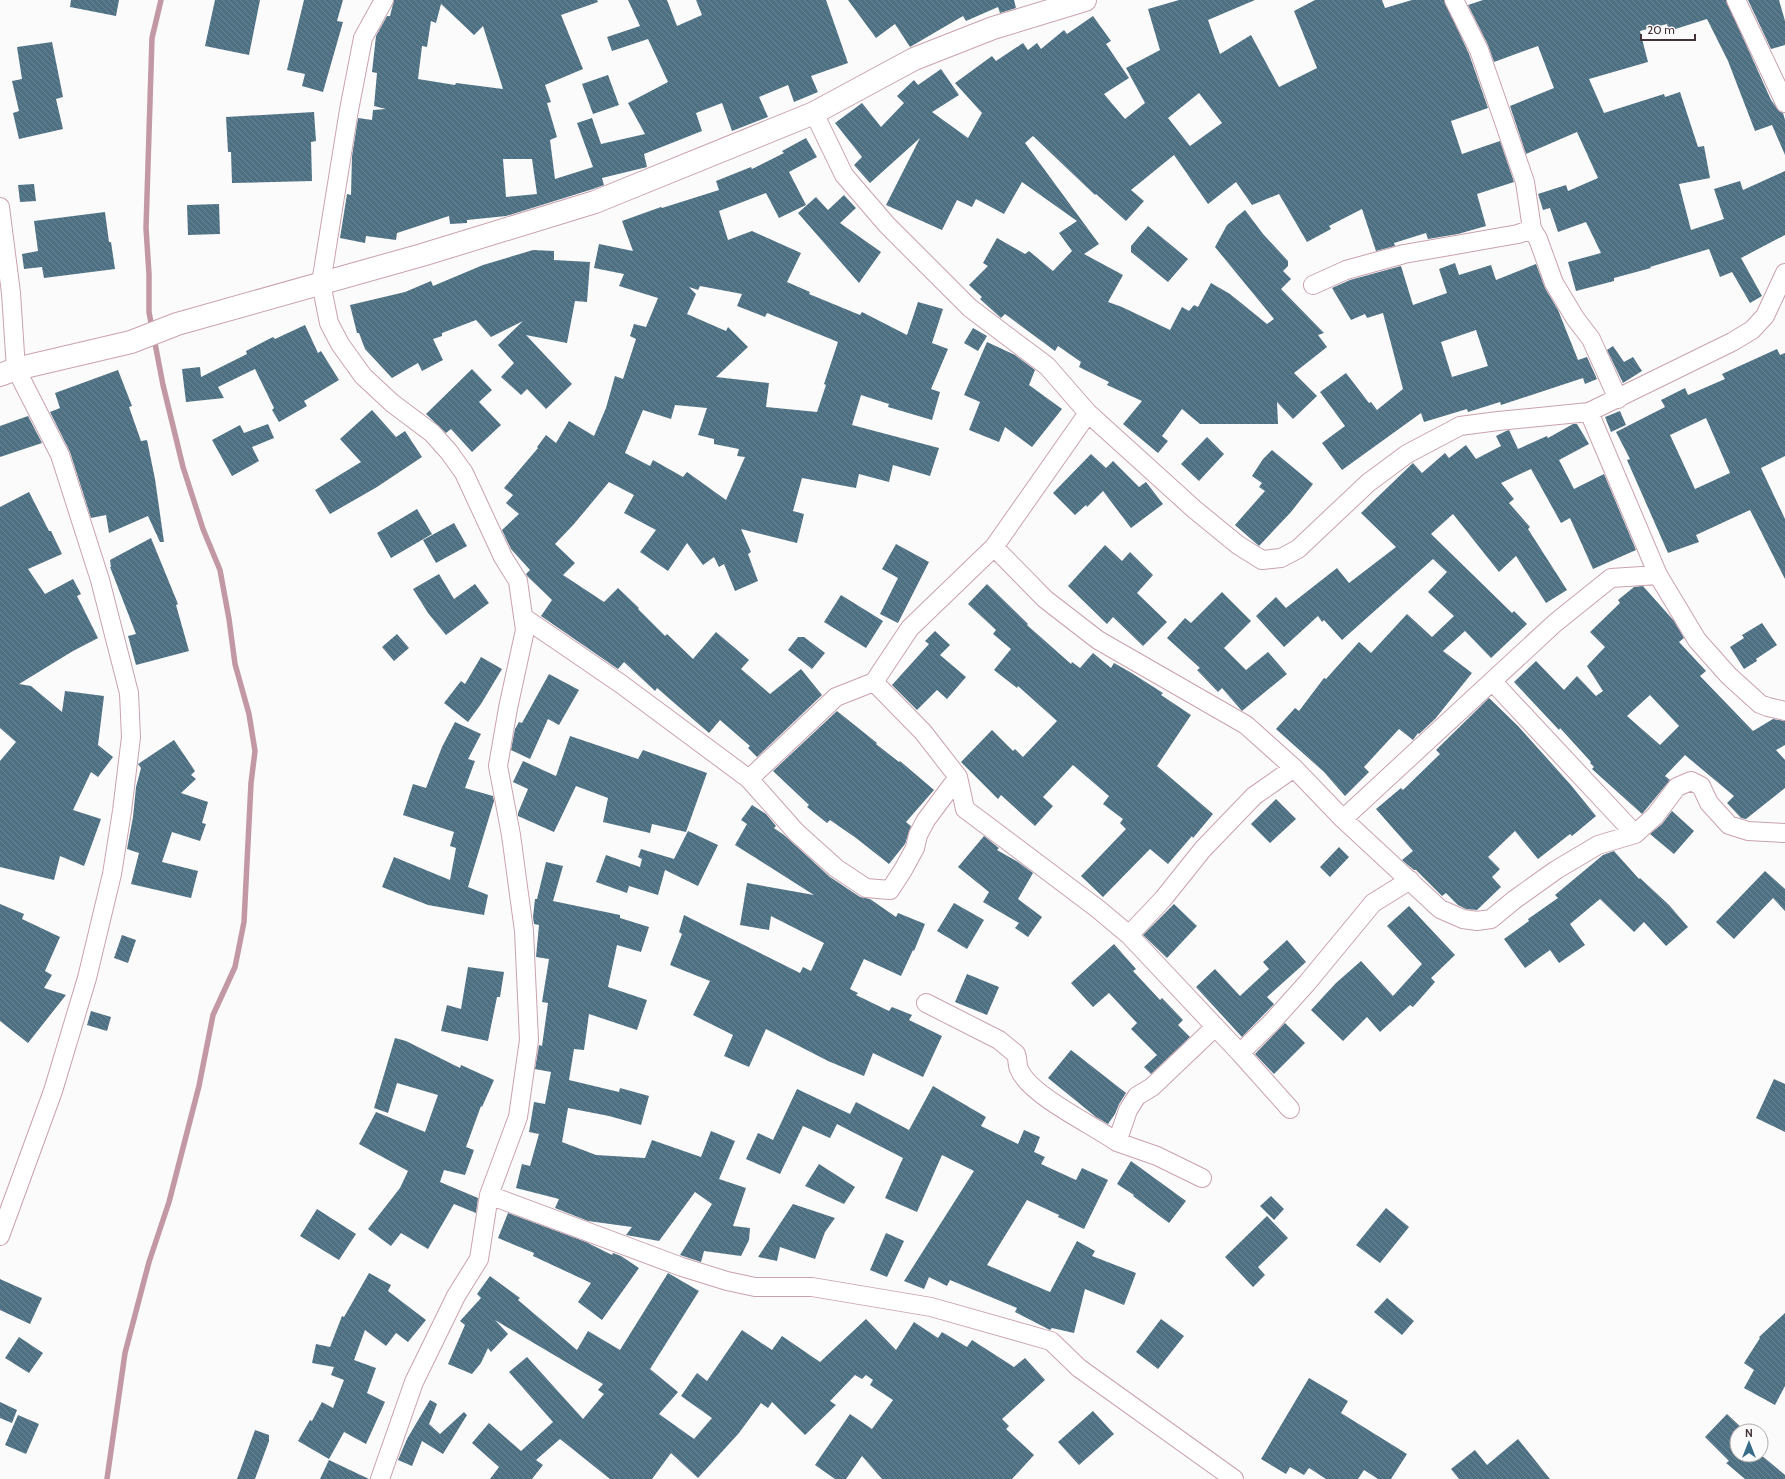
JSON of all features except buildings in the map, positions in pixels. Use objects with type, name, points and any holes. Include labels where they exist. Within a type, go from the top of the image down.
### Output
[{"type":"main road","points":[[8,372],[131,342],[177,324],[422,255],[595,202],[814,113],[914,59],[993,28],[1080,1]]},
{"type":"street","points":[[380,1479],[414,1382],[456,1296],[479,1259],[489,1195],[518,1116],[529,1040],[524,932],[511,835],[498,766],[508,708],[525,630],[518,581],[503,558],[464,473],[449,452],[432,433],[392,403],[363,376],[340,344],[329,323],[321,283],[349,110],[363,38],[384,0]]},
{"type":"street","points":[[1454,0],[1479,50],[1526,182],[1532,229],[1538,239],[1554,283],[1591,339],[1618,400]]},
{"type":"street","points":[[1736,0],[1785,102]]},
{"type":"street","points":[[814,113],[844,174],[887,225],[970,308],[1047,366],[1088,413],[1194,509],[1238,546],[1262,560],[1281,558],[1298,549],[1368,483],[1401,458],[1460,426],[1498,420],[1589,412],[1618,400],[1732,342],[1752,330],[1764,316],[1785,272]]},
{"type":"street","points":[[0,207],[11,293],[8,372],[60,455],[100,580],[129,693],[131,737],[122,811],[112,874],[87,978],[53,1091],[0,1236]]},
{"type":"street","points":[[1313,285],[1346,270],[1404,254],[1518,234],[1532,229]]},
{"type":"street","points":[[1589,412],[1658,575],[1696,640],[1729,676],[1760,704],[1785,711]]},
{"type":"street","points":[[749,780],[836,697],[874,682],[910,628],[994,547],[1088,413]]},
{"type":"street","points":[[994,547],[1045,599],[1098,640],[1246,725],[1294,768],[1343,818],[1440,909],[1463,919],[1477,921],[1491,919],[1514,900],[1562,867],[1598,845],[1634,834],[1655,816],[1677,787],[1691,781],[1701,786],[1709,803],[1729,824],[1748,831],[1785,833]]},
{"type":"street","points":[[1343,818],[1555,623],[1611,578],[1658,575]]},
{"type":"street","points":[[523,617],[621,684],[749,780],[796,832],[836,868],[866,888],[890,890],[904,870],[915,848],[918,835],[926,820],[958,777]]},
{"type":"street","points":[[1492,681],[1634,834]]},
{"type":"street","points":[[874,682],[923,732],[958,777],[965,809],[1098,909],[1129,935],[1240,1052],[1290,1109]]},
{"type":"street","points":[[1129,935],[1163,899],[1203,849],[1254,796],[1294,768]]},
{"type":"street","points":[[1240,1052],[1282,1012],[1373,903],[1410,880]]},
{"type":"street","points":[[926,1003],[999,1040],[1016,1054],[1018,1068],[1027,1080],[1058,1106],[1100,1130],[1116,1142],[1157,1156],[1202,1178]]},
{"type":"street","points":[[1116,1142],[1128,1110],[1137,1096],[1152,1087],[1215,1027]]},
{"type":"street","points":[[489,1195],[682,1267],[727,1281],[756,1287],[812,1287],[931,1307],[1052,1342],[1079,1368],[1234,1479]]},
{"type":"waterway","points":[[152,328],[149,312],[149,274],[146,228],[152,38],[161,0]]},
{"type":"waterway","points":[[107,1479],[125,1353],[149,1262],[169,1202],[199,1086],[213,1015],[235,967],[244,922],[251,783],[255,751],[249,714],[235,664],[220,570],[203,529],[183,467],[163,385],[154,338]]}]
